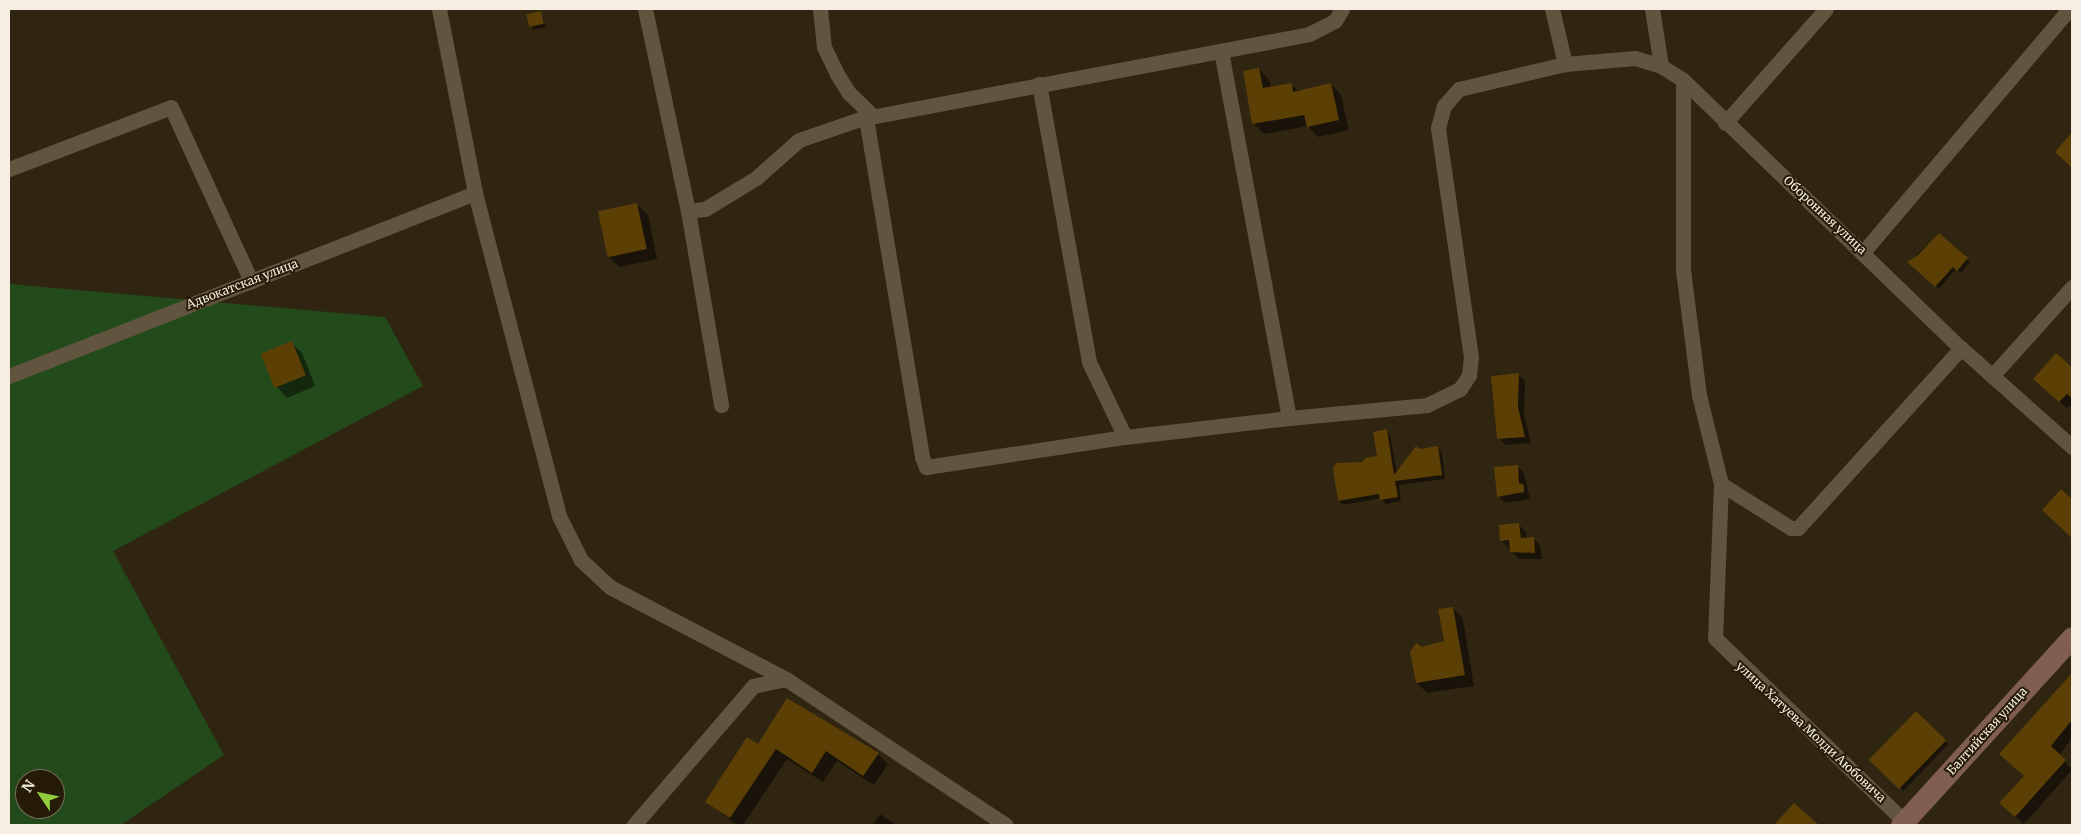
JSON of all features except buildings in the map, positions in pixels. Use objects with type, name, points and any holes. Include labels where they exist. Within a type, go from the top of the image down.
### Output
[{"type":"main road","name":"Балтийская улица","points":[[1905,824],[2072,638]]},
{"type":"street","points":[[439,9],[476,193],[559,516],[581,560],[610,587],[786,679],[1006,825]]},
{"type":"street","points":[[645,9],[688,211],[721,405]]},
{"type":"street","points":[[820,9],[824,47],[849,93],[870,117]]},
{"type":"street","points":[[688,211],[705,209],[756,178],[799,140],[870,117],[1309,34],[1335,21],[1342,9]]},
{"type":"street","points":[[1552,9],[1565,64]]},
{"type":"street","points":[[1652,9],[1661,66]]},
{"type":"street","points":[[1725,123],[1826,9]]},
{"type":"street","points":[[1864,252],[2069,9]]},
{"type":"street","points":[[1221,51],[1289,418]]},
{"type":"street","name":"Оборонная улица","points":[[870,117],[922,457],[926,467],[1125,437],[1289,418],[1427,405],[1460,389],[1469,375],[1471,357],[1438,128],[1444,106],[1459,90],[1565,64],[1635,58],[1661,66],[1683,80],[1725,123],[1864,252],[1961,348],[2072,447]]},
{"type":"street","points":[[1683,80],[1683,270],[1699,395],[1721,484],[1791,528],[1798,528],[1961,348]]},
{"type":"street","points":[[1039,84],[1089,362],[1125,437]]},
{"type":"street","points":[[9,169],[170,107],[251,281]]},
{"type":"street","name":"Адвокатская улица","points":[[9,376],[476,193]]},
{"type":"street","points":[[1992,376],[2072,287]]},
{"type":"street","name":"улица Хатуева Молди Аюбовича","points":[[1721,484],[1715,638],[1905,824]]},
{"type":"street","points":[[634,825],[753,686],[786,679]]},
{"type":"green space","points":[[9,284],[385,317],[423,386],[113,551],[224,755],[121,825],[9,825]]}]
